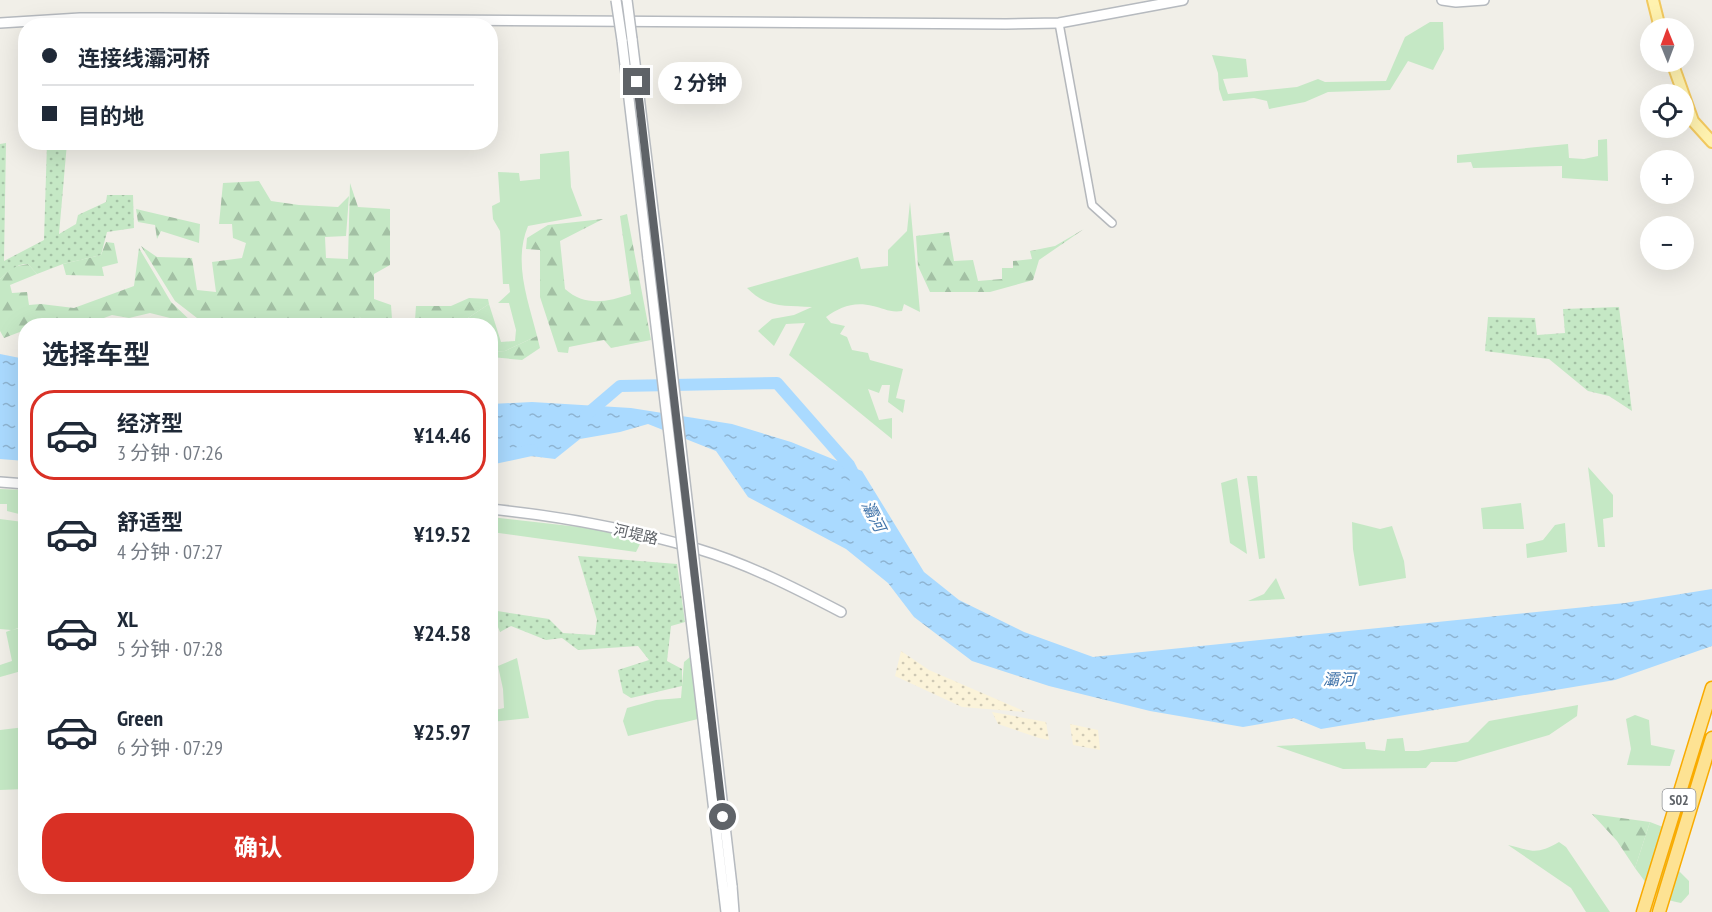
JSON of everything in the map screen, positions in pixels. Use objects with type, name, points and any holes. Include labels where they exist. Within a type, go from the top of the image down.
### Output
[{"type":"highway","name":"S02","points":[[1643,912],[1712,687]]},
{"type":"highway","name":"S02","points":[[1659,912],[1712,738]]},
{"type":"main road","points":[[616,0],[727,887],[734,912]]},
{"type":"main road","points":[[627,0],[659,258],[727,887],[726,912]]},
{"type":"main road","points":[[498,20],[1059,23],[1183,0]]},
{"type":"main road","points":[[1442,0],[1456,2],[1484,0]]},
{"type":"main road","points":[[1653,0],[1658,18]]},
{"type":"main road","points":[[80,18],[159,18]]},
{"type":"main road","points":[[0,23],[18,22]]},
{"type":"main road","points":[[1675,72],[1693,121],[1712,142]]},
{"type":"main road","points":[[0,482],[18,483]]},
{"type":"main road","name":"河堤路","points":[[498,510],[602,526],[699,549],[787,585],[841,612]]},
{"type":"street","points":[[1059,23],[1092,205],[1112,223]]},
{"type":"green space","points":[[1430,22],[1443,22],[1444,49],[1433,70],[1408,61],[1390,90],[1328,92],[1305,102],[1269,109],[1267,101],[1254,98],[1223,101],[1212,55],[1246,59],[1248,77],[1223,79],[1228,94],[1297,87],[1318,79],[1325,82],[1386,81],[1405,37]]},
{"type":"green space","points":[[1607,139],[1608,181],[1562,178],[1562,166],[1473,168],[1471,162],[1457,163],[1457,155],[1568,144],[1569,158],[1584,159],[1598,156],[1598,140]]},
{"type":"green space","points":[[6,143],[4,261],[44,240],[47,150],[66,150],[59,234],[76,224],[78,215],[106,202],[107,195],[133,195],[134,228],[107,232],[101,255],[63,264],[37,274],[28,264],[19,265],[0,279],[0,144]]},
{"type":"green space","points":[[569,151],[571,187],[582,216],[528,226],[522,253],[522,267],[526,295],[537,336],[505,351],[498,352],[498,332],[501,342],[515,341],[516,330],[509,303],[498,303],[510,292],[509,284],[503,284],[500,231],[493,219],[492,206],[500,202],[498,172],[519,173],[520,181],[540,179],[540,154]]},
{"type":"green space","points":[[259,181],[271,201],[299,205],[338,207],[349,196],[346,236],[325,237],[326,258],[348,259],[350,183],[358,207],[390,209],[390,265],[374,274],[374,299],[391,305],[392,318],[361,318],[359,316],[360,318],[197,318],[175,301],[141,246],[157,257],[192,258],[197,290],[216,292],[212,262],[242,258],[246,243],[233,238],[232,224],[219,224],[223,183]]},
{"type":"green space","points":[[910,202],[920,312],[904,304],[902,311],[890,311],[860,304],[842,308],[826,317],[831,323],[845,326],[840,334],[847,337],[852,350],[868,353],[870,360],[903,369],[896,398],[905,400],[903,413],[888,402],[890,385],[882,385],[879,393],[868,389],[879,420],[892,418],[892,439],[789,355],[805,323],[786,324],[774,346],[758,331],[772,319],[794,315],[812,307],[770,303],[762,300],[747,288],[858,257],[861,269],[888,266],[888,250],[907,231]]},
{"type":"green space","points":[[136,209],[200,224],[199,243],[161,231],[157,239],[155,225],[138,222]]},
{"type":"green space","points":[[627,214],[651,340],[611,348],[604,340],[569,347],[568,353],[558,352],[540,297],[540,250],[526,249],[527,238],[548,225],[603,219],[560,241],[565,289],[588,301],[605,301],[631,294],[620,216]]},
{"type":"green space","points":[[1084,229],[1039,260],[1033,280],[990,292],[930,292],[918,266],[916,236],[949,232],[954,261],[973,260],[978,281],[1002,279],[1002,268],[1013,268],[1013,261],[1032,259],[1030,251],[1055,246]]},
{"type":"green space","points":[[106,242],[114,243],[118,263],[102,267],[104,276],[66,275],[63,264],[101,255]]},
{"type":"green space","points":[[139,248],[171,302],[188,318],[170,318],[150,313],[129,318],[112,315],[104,318],[18,318],[18,333],[4,338],[0,331],[0,279],[13,267],[28,264],[37,274],[10,285],[12,293],[27,292],[29,305],[74,308],[134,286]]},
{"type":"green space","points":[[469,298],[488,299],[489,304],[468,318],[415,318],[416,306],[451,306]]},
{"type":"green space","points":[[489,304],[493,318],[468,318]]},
{"type":"green space","points":[[1619,307],[1632,411],[1609,396],[1588,391],[1549,359],[1485,351],[1488,317],[1535,318],[1537,335],[1565,333],[1563,309]]},
{"type":"green space","points":[[537,336],[540,348],[522,360],[498,358],[498,352],[505,351]]},
{"type":"green space","points":[[1588,467],[1613,495],[1613,517],[1603,519],[1605,547],[1598,547]]},
{"type":"green space","points":[[1247,476],[1257,476],[1265,558],[1259,559]]},
{"type":"green space","points":[[1237,478],[1247,554],[1230,543],[1221,483]]},
{"type":"green space","points":[[0,489],[18,490],[18,514],[7,511],[7,504],[0,504]]},
{"type":"green space","points":[[1521,503],[1524,529],[1483,529],[1481,508]]},
{"type":"green space","points":[[498,518],[597,529],[642,540],[636,552],[498,533]]},
{"type":"green space","points":[[0,519],[18,521],[18,628],[12,630],[18,629],[18,672],[0,677],[0,665],[12,661],[6,632],[11,630],[0,629]]},
{"type":"green space","points":[[1352,522],[1380,529],[1392,526],[1404,561],[1406,578],[1359,586],[1353,549]]},
{"type":"green space","points":[[1565,523],[1567,552],[1527,558],[1526,544],[1543,540],[1555,525]]},
{"type":"green space","points":[[578,556],[677,564],[685,622],[671,626],[667,661],[682,669],[682,686],[631,698],[623,693],[618,670],[649,660],[638,646],[578,650],[562,638],[546,640],[511,626],[500,632],[498,611],[549,619],[563,633],[595,635],[597,620]]},
{"type":"green space","points":[[1276,578],[1285,599],[1248,601],[1264,594]]},
{"type":"green space","points":[[690,657],[698,719],[628,736],[623,721],[627,708],[656,700],[681,698],[684,662]]},
{"type":"green space","points":[[517,658],[529,718],[498,721],[498,709],[504,708],[498,666]]},
{"type":"green space","points":[[1578,705],[1577,716],[1549,735],[1456,762],[1431,762],[1426,768],[1343,769],[1276,746],[1365,742],[1366,749],[1385,751],[1387,739],[1403,738],[1405,751],[1418,751],[1468,742],[1489,721]]},
{"type":"green space","points":[[1635,715],[1649,720],[1651,745],[1675,750],[1670,766],[1627,765],[1631,749],[1626,719]]},
{"type":"green space","points":[[18,728],[18,789],[0,790],[0,730]]},
{"type":"green space","points":[[1592,814],[1650,822],[1635,868],[1617,841]]},
{"type":"green space","points":[[1650,822],[1686,836],[1679,871],[1689,881],[1689,894],[1681,903],[1659,895],[1635,868]]},
{"type":"green space","points":[[1559,842],[1566,847],[1610,912],[1586,912],[1571,888],[1508,845],[1534,851],[1545,849]]},
{"type":"sand","points":[[901,651],[929,670],[1026,712],[962,707],[895,676]]},
{"type":"sand","points":[[992,712],[1046,722],[1049,740],[998,724]]},
{"type":"sand","points":[[1070,724],[1098,730],[1100,750],[1073,745]]},
{"type":"water","points":[[0,354],[18,358],[18,460],[0,459]]},
{"type":"water","name":"灞河","points":[[532,402],[631,408],[732,424],[791,442],[862,471],[924,572],[959,600],[1024,632],[1093,657],[1625,603],[1712,589],[1712,646],[1615,680],[1321,729],[1294,718],[1243,727],[1150,711],[1049,686],[972,661],[914,617],[888,583],[846,549],[748,497],[716,451],[648,424],[580,439],[555,459],[498,452],[498,404]]},
{"type":"waterway","name":"灞河","points":[[586,415],[620,386],[777,383],[849,465],[856,479]]},
{"type":"waterway","name":"灞河","points":[[498,457],[532,450]]},
{"type":"route","points":[[637,82],[723,817]]}]
